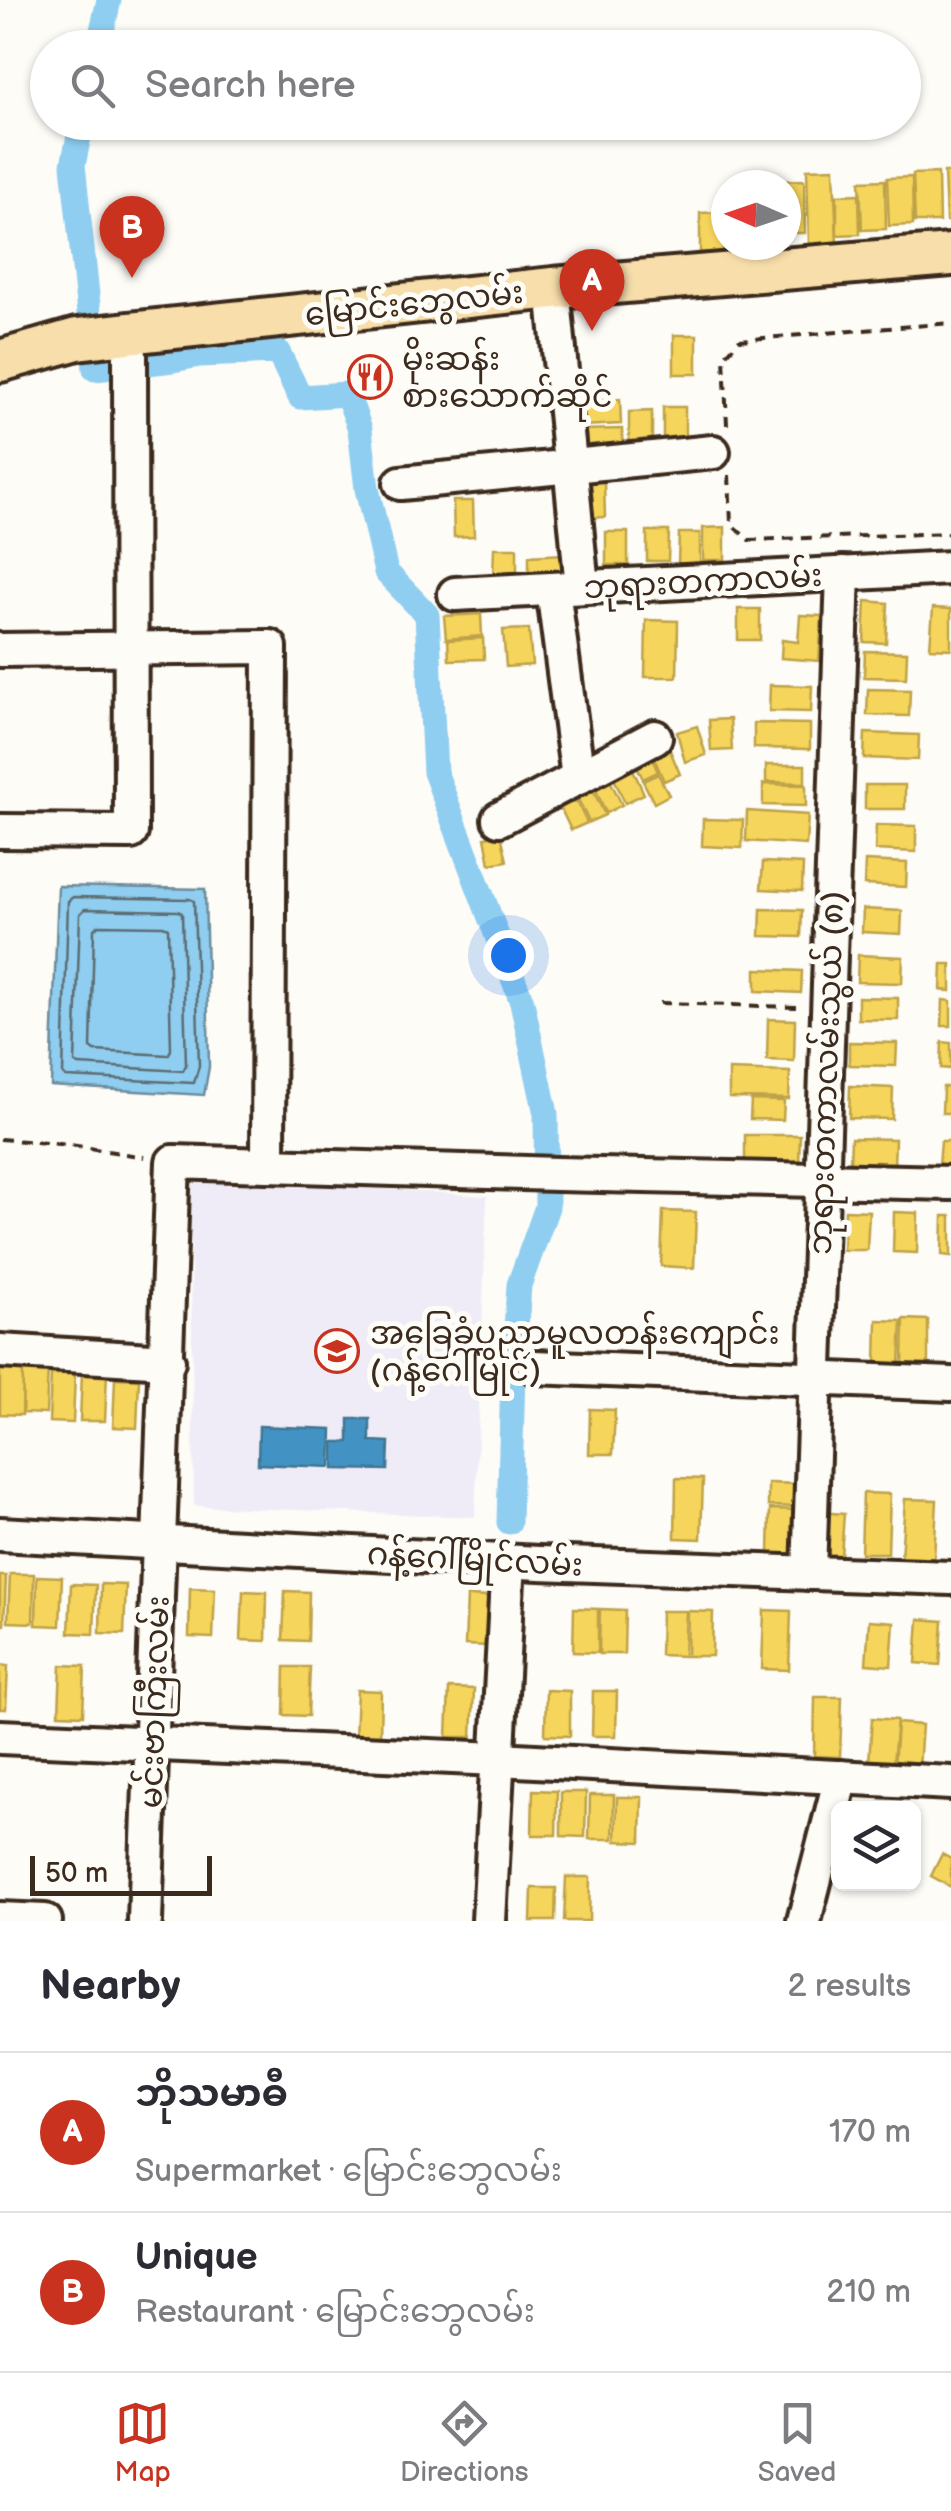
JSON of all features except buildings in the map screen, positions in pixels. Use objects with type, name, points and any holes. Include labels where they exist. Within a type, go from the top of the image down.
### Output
[{"type":"main road","name":"မြောင်းဘွေလမ်း","points":[[0,361],[553,288],[951,255]]},
{"type":"street","points":[[553,288],[570,466],[568,588],[578,778]]},
{"type":"street","points":[[0,830],[131,832],[131,650],[114,348]]},
{"type":"street","points":[[401,483],[723,450]]},
{"type":"street","name":"ဘုရားတကာလမ်း","points":[[455,594],[951,568]]},
{"type":"street","name":"ဘုရားတကာလမ်းသွယ် (၈)","points":[[809,1573],[843,573]]},
{"type":"street","points":[[0,650],[270,646],[268,1165]]},
{"type":"street","points":[[499,820],[655,737]]},
{"type":"street","points":[[174,1162],[951,1183]]},
{"type":"street","name":"မင်းဗာကြီးလမ်း","points":[[145,1921],[174,1162]]},
{"type":"street","points":[[0,1351],[168,1361]]},
{"type":"street","points":[[534,1367],[951,1384]]},
{"type":"street","name":"ဂန့်ဂေါ်မြိုင်လမ်း","points":[[0,1534],[520,1562],[951,1578]]},
{"type":"street","points":[[489,1921],[498,1759],[520,1562]]},
{"type":"street","points":[[0,1737],[951,1783]]},
{"type":"street","points":[[804,1921],[841,1777]]},
{"type":"street","points":[[0,1918],[45,1921]]},
{"type":"path","points":[[951,324],[739,340],[724,356],[723,450],[731,524],[749,540],[951,533]]},
{"type":"path","points":[[660,1002],[828,1008]]},
{"type":"path","points":[[0,1138],[174,1162]]},
{"type":"shaded area","name":"အခြေခံပညာမူလတန်းကျောင်း (ဂန့်ဂေါ်မြိုင်)","points":[[190,1176],[487,1196],[475,1517],[194,1506]]},
{"type":"water","points":[[58,886],[205,889],[209,1067],[204,1095],[51,1086]]},
{"type":"waterway","points":[[102,30],[109,0]]},
{"type":"waterway","points":[[78,140],[73,165],[95,369],[199,355],[278,352],[300,397],[347,394],[360,429],[367,489],[386,572],[427,615],[435,772],[522,1002],[546,1114],[547,1207],[519,1285],[509,1522]]},
{"type":"place","name":"Unique","points":[[132,278]]},
{"type":"place","name":"ဘိုသမာဓီ","points":[[592,331]]},
{"type":"place","name":"မိုးဆန်း စားသောက်ဆိုင်","points":[[370,377]]},
{"type":"place","name":"အခြေခံပညာမူလတန်းကျောင်း (ဂန့်ဂေါ်မြိုင်)","points":[[337,1351]]}]
